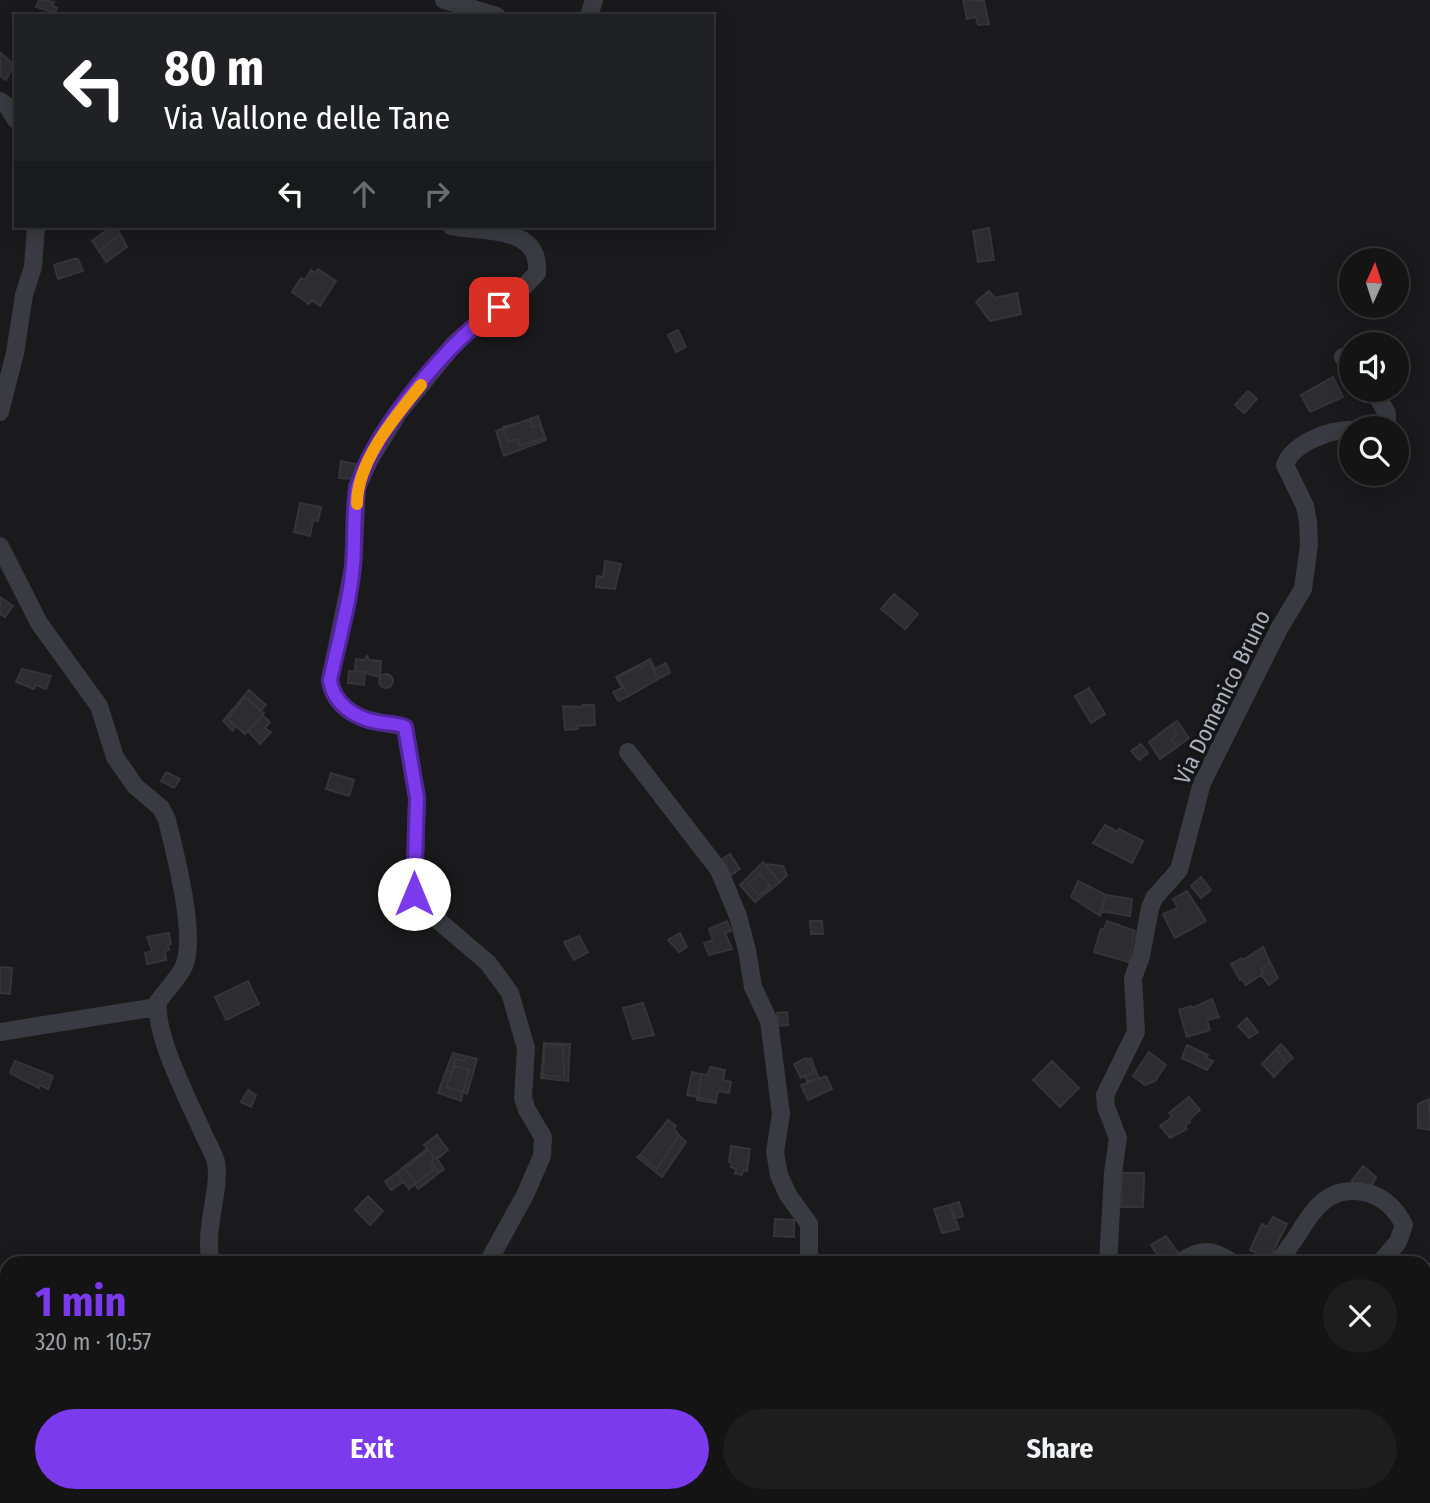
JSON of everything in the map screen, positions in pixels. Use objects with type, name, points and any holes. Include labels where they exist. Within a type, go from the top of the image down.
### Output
[{"type":"street","points":[[444,0],[490,14]]},
{"type":"street","points":[[0,101],[14,117]]},
{"type":"street","points":[[0,412],[15,353],[24,295],[32,273],[36,228]]},
{"type":"street","points":[[474,228],[498,230],[518,238],[536,257],[537,273],[513,298],[485,317],[456,343],[399,412],[370,460],[357,487],[353,568],[330,680],[332,693],[354,715],[369,721],[405,727],[417,798],[414,894],[421,905],[501,976],[520,1019],[526,1048],[523,1098],[527,1111],[543,1137],[542,1156],[525,1195],[491,1256]]},
{"type":"street","name":"Via Domenico Bruno","points":[[1108,1256],[1113,1172],[1118,1138],[1106,1107],[1105,1095],[1136,1032],[1133,978],[1141,956],[1150,908],[1154,898],[1179,870],[1202,783],[1280,627],[1303,589],[1309,545],[1308,522],[1305,506],[1285,466],[1287,458],[1323,435],[1339,432]]},
{"type":"street","points":[[0,546],[39,624],[99,706],[115,757],[135,786],[161,807],[167,820],[186,912],[187,947],[184,966],[157,1007],[176,1073],[216,1164],[209,1231],[211,1256]]},
{"type":"street","points":[[628,752],[719,870],[738,916],[753,987],[769,1021],[781,1114],[775,1152],[779,1175],[788,1195],[808,1224],[809,1256]]},
{"type":"street","points":[[0,1032],[157,1007]]},
{"type":"street","points":[[1281,1256],[1312,1211],[1333,1196],[1352,1191],[1379,1197],[1394,1209],[1404,1224],[1398,1242],[1386,1256]]},
{"type":"street","points":[[1190,1256],[1207,1251],[1218,1256]]},
{"type":"building","points":[[39,0],[54,2],[52,5],[57,8],[55,13],[36,7]]},
{"type":"building","points":[[963,0],[984,1],[989,24],[978,25],[976,17],[967,19]]},
{"type":"building","points":[[0,52],[14,65],[6,80],[0,76]]},
{"type":"building","points":[[109,228],[116,228],[120,234],[99,251],[92,241]]},
{"type":"building","points":[[989,228],[994,260],[978,262],[973,231]]},
{"type":"building","points":[[120,234],[127,247],[106,262],[99,251]]},
{"type":"building","points":[[78,259],[83,271],[58,279],[54,265]]},
{"type":"building","points":[[318,269],[336,281],[320,306],[312,300],[309,304],[292,292],[301,278],[305,280],[311,270],[315,273]]},
{"type":"building","points":[[989,291],[995,298],[1017,293],[1021,314],[990,321],[976,302]]},
{"type":"building","points":[[678,330],[686,347],[676,352],[668,335]]},
{"type":"building","points":[[1333,377],[1339,389],[1339,399],[1310,412],[1301,395]]},
{"type":"building","points":[[1248,391],[1257,399],[1244,413],[1235,405]]},
{"type":"building","points":[[538,416],[546,440],[504,456],[496,431],[503,428],[508,442],[518,439],[520,446],[544,438],[540,425],[533,427],[530,420],[518,423]]},
{"type":"building","points":[[530,420],[533,427],[540,425],[544,438],[520,446],[518,439],[508,442],[503,427]]},
{"type":"building","points":[[341,461],[359,465],[355,479],[339,478]]},
{"type":"building","points":[[300,503],[321,507],[318,521],[313,520],[310,536],[294,532]]},
{"type":"building","points":[[605,561],[621,564],[615,589],[596,587],[597,576],[603,577]]},
{"type":"building","points":[[894,594],[918,614],[905,629],[881,609]]},
{"type":"building","points":[[0,597],[13,606],[5,617],[0,614]]},
{"type":"building","points":[[367,656],[370,660],[381,661],[380,677],[355,671],[356,659],[365,660]]},
{"type":"building","points":[[650,659],[655,669],[666,663],[670,673],[658,679],[650,663],[641,668],[640,665],[618,678],[629,696],[618,701],[613,692],[622,688],[616,677]]},
{"type":"building","points":[[650,663],[658,679],[629,696],[618,678],[640,665],[641,668]]},
{"type":"building","points":[[22,669],[51,676],[46,689],[36,685],[34,689],[16,682]]},
{"type":"building","points":[[349,671],[365,672],[364,685],[348,683]]},
{"type":"building","points":[[383,674],[389,674],[393,681],[389,688],[383,688],[379,684],[379,678]]},
{"type":"building","points":[[1089,688],[1105,714],[1091,723],[1075,696]]},
{"type":"building","points":[[249,690],[266,705],[260,711],[245,697],[228,719],[235,725],[233,731],[223,721]]},
{"type":"building","points":[[245,697],[264,713],[245,734],[228,719]]},
{"type":"building","points":[[583,705],[594,705],[595,725],[565,730],[563,706],[584,707]]},
{"type":"building","points":[[262,715],[270,722],[265,728],[271,732],[260,744],[248,731]]},
{"type":"building","points":[[1177,721],[1189,738],[1177,747],[1171,739],[1177,734],[1171,725]]},
{"type":"building","points":[[1171,725],[1177,734],[1171,739],[1177,747],[1160,759],[1149,742]]},
{"type":"building","points":[[1141,744],[1148,753],[1139,760],[1131,751]]},
{"type":"building","points":[[166,772],[180,779],[174,788],[161,781]]},
{"type":"building","points":[[331,773],[354,780],[349,796],[326,789]]},
{"type":"building","points":[[1105,825],[1143,841],[1132,863],[1093,843]]},
{"type":"building","points":[[730,854],[740,869],[728,877],[718,862]]},
{"type":"building","points":[[763,862],[780,882],[755,902],[740,885]],"holes":[[[760,874],[770,886],[759,895],[748,884]]]},
{"type":"building","points":[[764,864],[783,866],[787,875],[780,882]]},
{"type":"building","points":[[760,874],[770,886],[759,895],[748,884]]},
{"type":"building","points":[[1201,877],[1211,890],[1201,898],[1191,886]]},
{"type":"building","points":[[1078,881],[1106,895],[1100,916],[1071,897]]},
{"type":"building","points":[[1187,891],[1206,921],[1175,938],[1163,914],[1178,908],[1173,899]]},
{"type":"building","points":[[1106,895],[1132,899],[1130,916],[1101,911]]},
{"type":"building","points":[[727,921],[731,931],[725,933],[732,949],[709,955],[704,943],[713,940],[709,929]]},
{"type":"building","points":[[810,921],[822,921],[823,934],[811,934]]},
{"type":"building","points":[[1107,921],[1135,931],[1129,962],[1094,952],[1101,929],[1104,929]]},
{"type":"building","points":[[169,933],[171,944],[168,945],[169,950],[165,951],[166,960],[147,964],[145,953],[152,951],[147,937]]},
{"type":"building","points":[[680,933],[687,947],[679,952],[668,940]]},
{"type":"building","points":[[579,936],[588,952],[574,960],[564,942]]},
{"type":"building","points":[[1263,947],[1270,962],[1261,969],[1264,973],[1246,985],[1231,964]]},
{"type":"building","points":[[1270,962],[1278,978],[1269,985],[1261,974],[1264,973],[1261,969]]},
{"type":"building","points":[[0,967],[12,968],[10,994],[0,993]]},
{"type":"building","points":[[248,981],[259,1004],[226,1020],[215,997]]},
{"type":"building","points":[[1212,999],[1219,1017],[1207,1020],[1210,1030],[1187,1037],[1179,1010],[1191,1006],[1192,1008]]},
{"type":"building","points":[[643,1003],[654,1035],[633,1039],[623,1008]]},
{"type":"building","points":[[787,1012],[788,1025],[778,1026],[777,1013]]},
{"type":"building","points":[[1247,1018],[1258,1032],[1249,1038],[1238,1026]]},
{"type":"building","points":[[544,1043],[570,1044],[568,1081],[541,1078]],"holes":[[[545,1044],[563,1046],[564,1077],[543,1075]]]},
{"type":"building","points":[[545,1044],[563,1046],[564,1077],[543,1075]]},
{"type":"building","points":[[1281,1044],[1293,1058],[1287,1063],[1276,1049]]},
{"type":"building","points":[[1187,1045],[1208,1055],[1206,1058],[1213,1061],[1207,1070],[1182,1058]]},
{"type":"building","points":[[1276,1049],[1287,1063],[1274,1077],[1262,1064]]},
{"type":"building","points":[[1149,1052],[1166,1065],[1155,1081],[1145,1085],[1133,1076]]},
{"type":"building","points":[[453,1053],[465,1056],[464,1061],[455,1059],[452,1073],[446,1071]]},
{"type":"building","points":[[465,1056],[477,1059],[467,1094],[463,1092],[469,1070],[454,1066],[455,1059],[464,1061]]},
{"type":"building","points":[[806,1058],[814,1072],[801,1078],[794,1064]]},
{"type":"building","points":[[811,1058],[819,1079],[807,1081],[805,1077],[814,1072],[807,1060]]},
{"type":"building","points":[[15,1061],[53,1076],[48,1089],[40,1085],[39,1088],[10,1073]]},
{"type":"building","points":[[1052,1061],[1079,1088],[1060,1107],[1033,1080]]},
{"type":"building","points":[[454,1066],[469,1070],[463,1092],[446,1087]]},
{"type":"building","points":[[710,1067],[725,1070],[723,1080],[731,1082],[729,1093],[718,1091],[716,1101],[698,1097],[701,1074],[708,1075]]},
{"type":"building","points":[[446,1071],[452,1073],[446,1087],[463,1092],[461,1101],[438,1093]]},
{"type":"building","points":[[692,1072],[701,1074],[698,1097],[716,1103],[697,1100],[697,1097],[687,1095]]},
{"type":"building","points":[[826,1076],[832,1089],[808,1100],[801,1085]]},
{"type":"building","points":[[248,1090],[256,1095],[251,1107],[241,1102]]},
{"type":"building","points":[[1189,1097],[1200,1110],[1189,1120],[1185,1126],[1187,1129],[1170,1138],[1160,1126],[1172,1117],[1169,1113]]},
{"type":"building","points":[[1429,1099],[1430,1130],[1418,1128],[1418,1104]]},
{"type":"building","points":[[668,1120],[676,1126],[674,1129],[679,1135],[657,1169],[640,1155]]},
{"type":"building","points":[[437,1135],[448,1150],[437,1159],[444,1169],[439,1173],[428,1150],[409,1166],[407,1164],[427,1149],[424,1145]]},
{"type":"building","points":[[679,1135],[686,1142],[662,1177],[637,1157],[640,1155],[657,1169]]},
{"type":"building","points":[[731,1146],[750,1149],[747,1171],[743,1170],[742,1175],[735,1174],[736,1169],[731,1167],[732,1163],[729,1162]]},
{"type":"building","points":[[428,1150],[434,1158],[430,1163],[434,1169],[416,1183],[405,1169]]},
{"type":"building","points":[[432,1161],[439,1173],[418,1189],[415,1184],[409,1189],[397,1173],[407,1164],[409,1166],[405,1169],[416,1183],[434,1169],[430,1163]]},
{"type":"building","points":[[1363,1166],[1376,1177],[1371,1188],[1350,1183]]},
{"type":"building","points":[[397,1173],[403,1182],[391,1190],[385,1181]]},
{"type":"building","points":[[1122,1173],[1144,1173],[1143,1207],[1121,1207]]},
{"type":"building","points":[[368,1196],[383,1211],[370,1225],[355,1210]]},
{"type":"building","points":[[959,1202],[963,1216],[954,1219],[950,1205]]},
{"type":"building","points":[[950,1205],[959,1229],[942,1233],[934,1209]]},
{"type":"building","points":[[1273,1217],[1287,1224],[1271,1256],[1263,1256],[1250,1250],[1262,1224],[1267,1227]]},
{"type":"building","points":[[775,1219],[794,1220],[794,1237],[774,1236]]},
{"type":"building","points":[[1166,1236],[1179,1254],[1158,1256],[1151,1245]]},
{"type":"slow traffic","points":[[357,504],[357,487],[370,460],[399,412],[421,385]]},
{"type":"route","points":[[414,894],[417,798],[405,727],[369,721],[354,715],[342,706],[332,693],[330,680],[353,568],[357,487],[399,412],[456,343],[499,307]]}]
